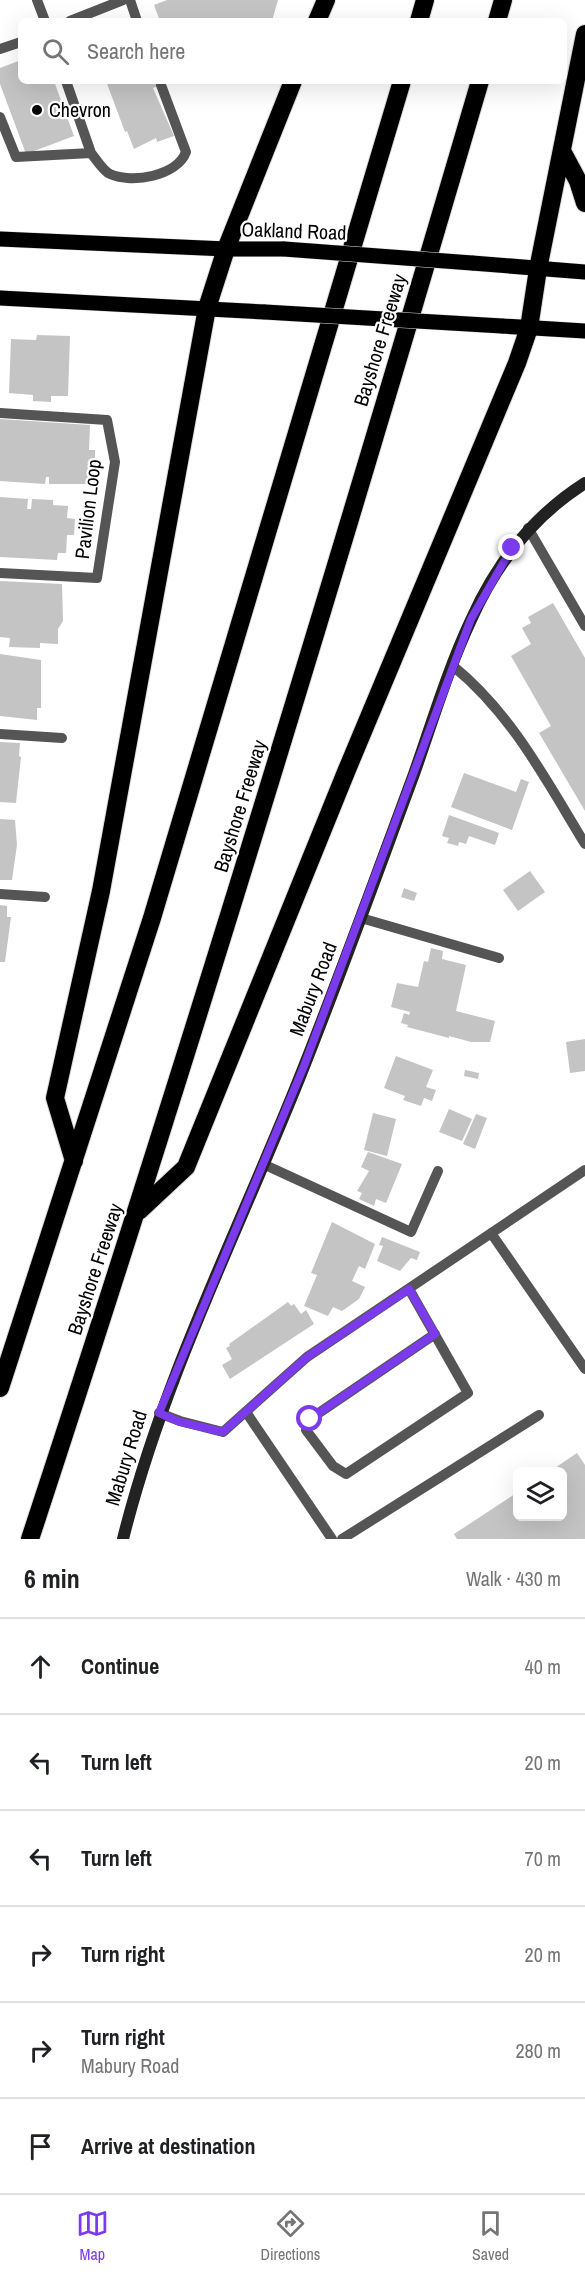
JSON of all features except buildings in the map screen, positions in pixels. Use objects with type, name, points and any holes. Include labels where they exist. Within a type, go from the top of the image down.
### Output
[{"type":"highway","points":[[318,18],[326,0]]},
{"type":"highway","points":[[420,18],[425,0]]},
{"type":"highway","points":[[498,18],[503,0]]},
{"type":"highway","points":[[137,1213],[186,1167],[529,328],[538,269],[585,34]]},
{"type":"highway","points":[[74,1161],[55,1098],[104,879],[207,308],[226,249],[292,84]]},
{"type":"highway","points":[[0,1388],[159,895],[401,84]]},
{"type":"highway","name":"Bayshore Freeway","points":[[30,1539],[137,1213],[316,631],[479,84]]},
{"type":"highway","points":[[562,151],[578,181],[585,203]]},
{"type":"main road","name":"Oakland Road","points":[[0,239],[226,249],[284,249],[585,272]]},
{"type":"main road","points":[[0,298],[585,331]]},
{"type":"street","name":"Mabury Road","points":[[123,1539],[138,1479],[159,1413],[263,1164],[361,918],[471,619],[512,548],[528,528],[559,500],[585,483]]},
{"type":"lane","points":[[37,0],[44,18]]},
{"type":"lane","points":[[78,18],[123,0]]},
{"type":"lane","points":[[129,0],[136,18]]},
{"type":"lane","points":[[0,49],[18,43]]},
{"type":"lane","points":[[67,84],[91,153],[109,174],[127,177],[160,174],[184,158],[186,152],[161,85]]},
{"type":"lane","points":[[0,117],[16,157],[91,153]]},
{"type":"lane","name":"Pavilion Loop","points":[[0,413],[107,420],[115,462],[97,578],[0,573]]},
{"type":"lane","points":[[528,528],[585,626]]},
{"type":"lane","points":[[453,666],[472,681],[513,727],[585,844]]},
{"type":"lane","points":[[0,734],[62,738]]},
{"type":"lane","points":[[0,894],[45,897]]},
{"type":"lane","points":[[361,918],[499,958]]},
{"type":"lane","points":[[263,1164],[411,1232],[438,1171]]},
{"type":"lane","points":[[159,1413],[180,1422],[223,1432],[307,1357],[585,1170]]},
{"type":"lane","points":[[491,1233],[585,1368]]},
{"type":"lane","points":[[409,1289],[435,1334],[468,1393],[346,1474],[333,1466],[306,1430],[310,1419],[435,1334]]},
{"type":"lane","points":[[246,1412],[332,1539]]},
{"type":"lane","points":[[342,1539],[540,1414]]},
{"type":"place","name":"Chevron","points":[[37,110]]},
{"type":"route","points":[[310,1419],[435,1334],[409,1289],[307,1357],[223,1432],[180,1422],[159,1413],[304,1066],[471,619],[512,548]]}]
